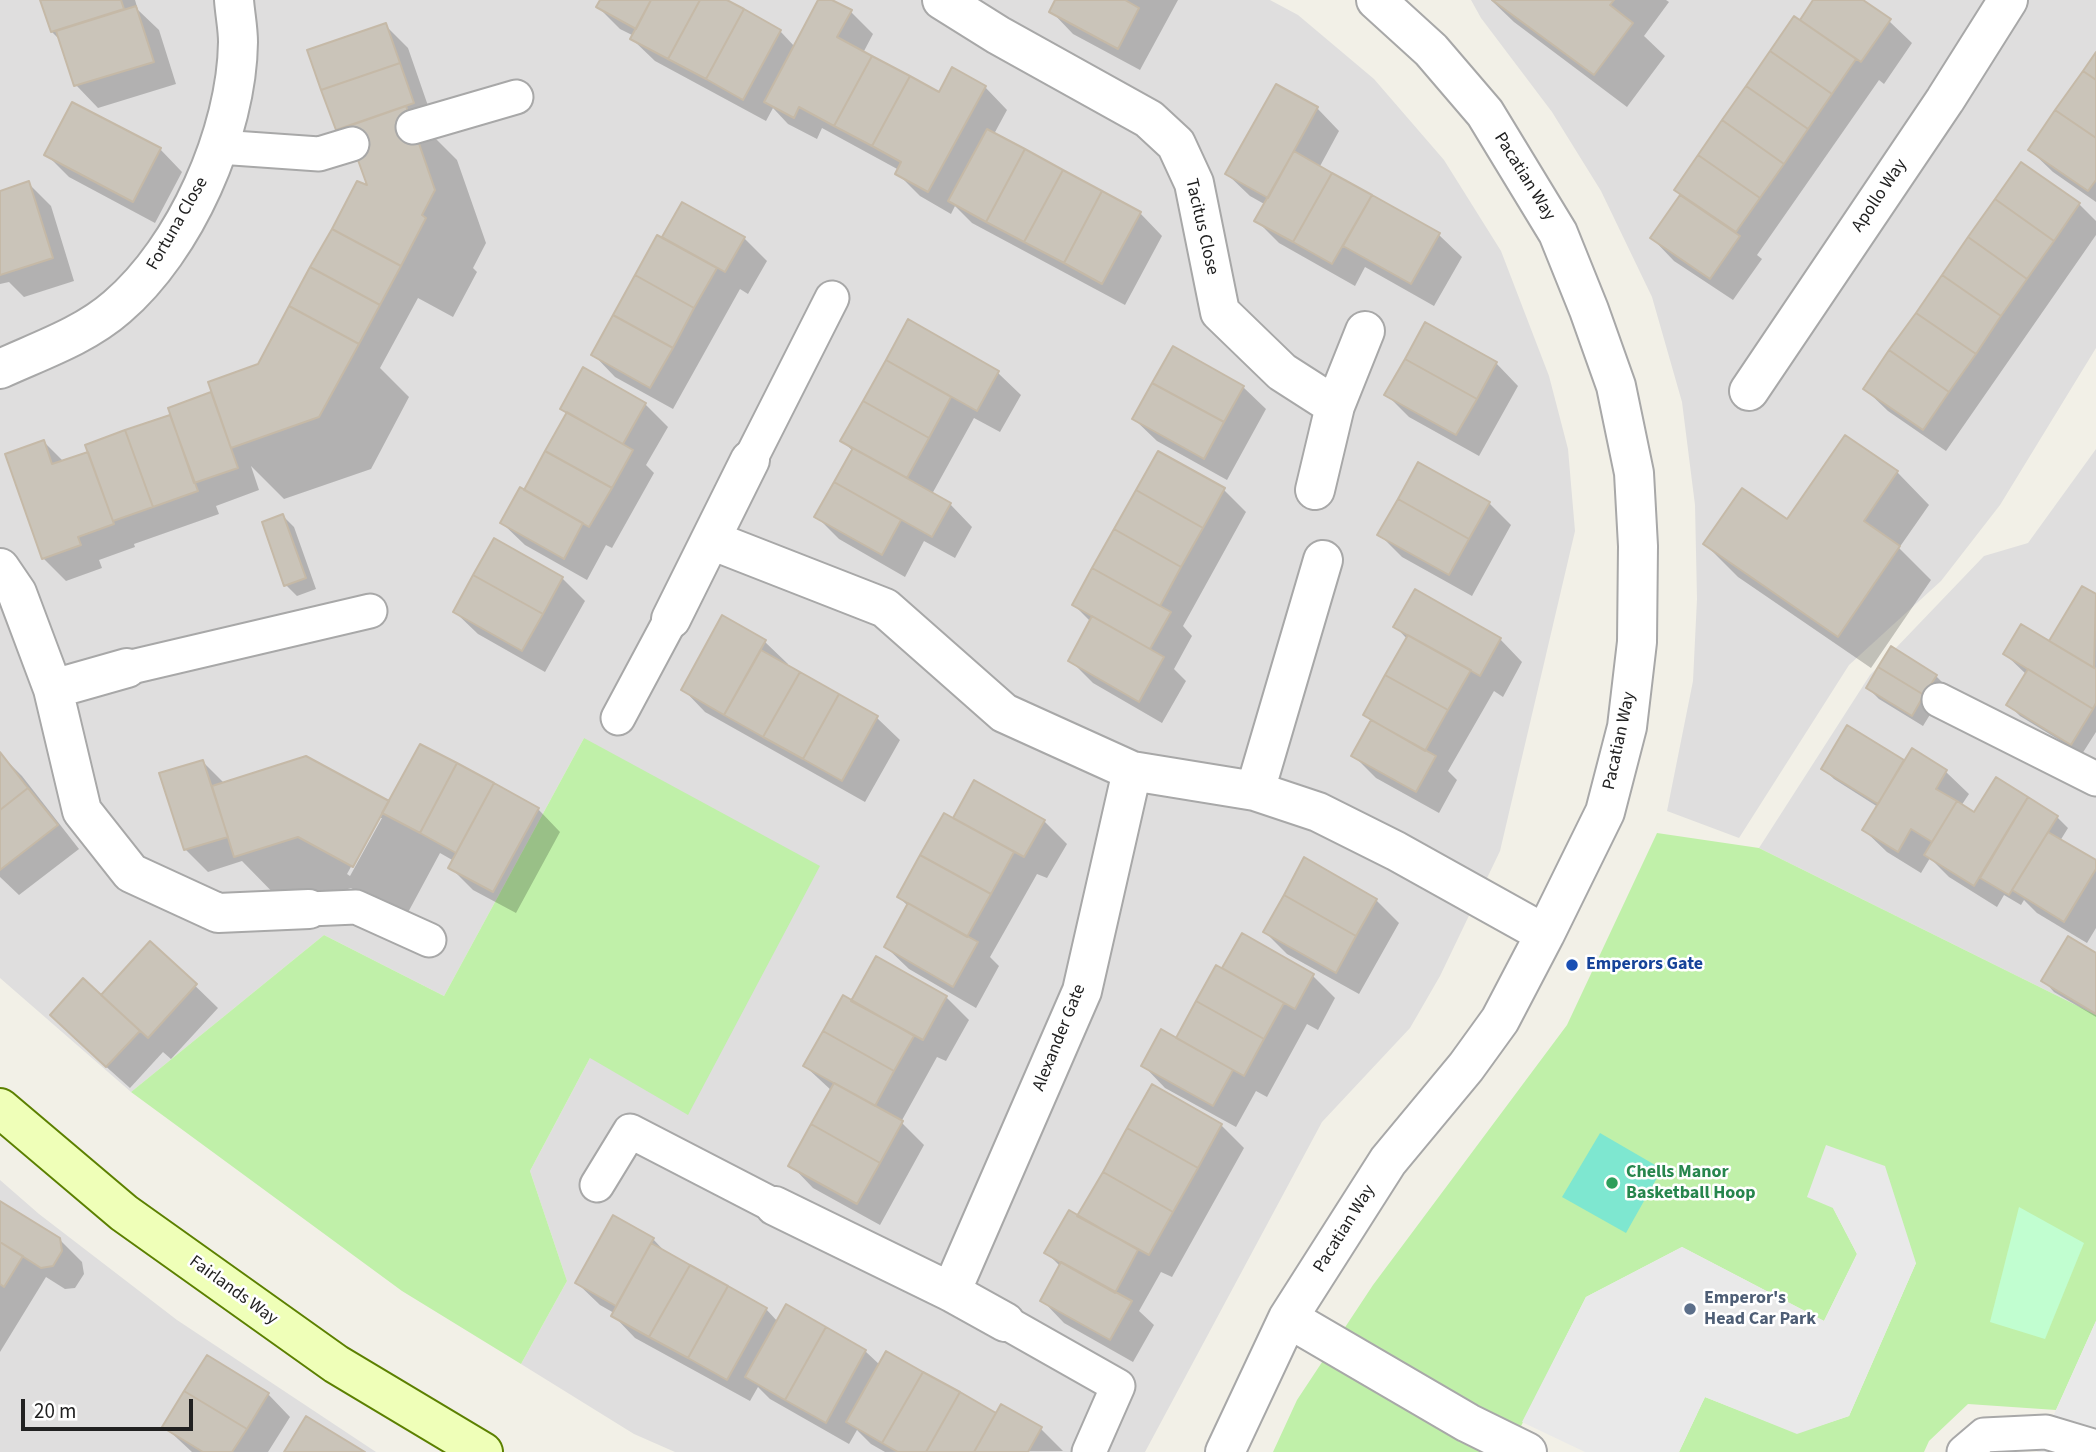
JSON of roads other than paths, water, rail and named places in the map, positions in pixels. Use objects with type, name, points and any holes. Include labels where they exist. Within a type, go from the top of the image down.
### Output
[{"type":"main road","name":"Fairlands Way","points":[[0,1108],[124,1213],[324,1356],[482,1452]]},
{"type":"street","name":"Fortuna Close","points":[[0,369],[87,329],[117,308],[148,277],[199,195],[219,147],[238,43],[234,0]]},
{"type":"street","name":"Tacitus Close","points":[[942,0],[998,35],[1149,119],[1176,144],[1194,183],[1220,312],[1282,372],[1335,406]]},
{"type":"street","name":"Pacatian Way","points":[[1225,1452],[1288,1318],[1388,1161],[1466,1067],[1500,1020],[1545,934],[1605,812],[1627,727],[1637,642],[1638,546],[1634,473],[1616,386],[1590,310],[1559,233],[1485,113],[1431,50],[1376,0]]},
{"type":"street","name":"Apollo Way","points":[[1749,391],[1945,100],[2008,0]]},
{"type":"street","points":[[1315,490],[1335,406],[1365,331]]},
{"type":"street","points":[[671,618],[750,460]]},
{"type":"street","points":[[711,540],[885,608],[1004,713],[1132,771],[1255,790],[1318,812],[1396,851],[1545,934]]},
{"type":"street","points":[[1255,790],[1323,560]]},
{"type":"street","points":[[0,568],[17,593],[53,689],[82,811],[131,873],[218,913],[309,909]]},
{"type":"street","points":[[53,689],[127,668]]},
{"type":"street","name":"Alexander Gate","points":[[951,1292],[1082,990],[1132,771]]},
{"type":"street","points":[[775,1206],[951,1292],[1004,1322]]},
{"type":"street","points":[[1288,1318],[1468,1423],[1527,1452]]},
{"type":"lane","points":[[413,127],[516,97]]},
{"type":"lane","points":[[219,147],[319,154],[352,144]]},
{"type":"lane","points":[[750,460],[832,298]]},
{"type":"lane","points":[[127,668],[370,611]]},
{"type":"lane","points":[[618,718],[671,618]]},
{"type":"lane","points":[[1939,700],[2096,779]]},
{"type":"lane","points":[[309,909],[356,907],[429,940]]},
{"type":"lane","points":[[597,1185],[630,1131],[775,1206]]},
{"type":"lane","points":[[1004,1322],[1118,1386],[1089,1452]]},
{"type":"lane","points":[[1964,1452],[1984,1435],[2046,1432],[2096,1447]]},
{"type":"place","name":"Emperors Gate","points":[[1572,965]]},
{"type":"place","name":"Chells Manor Basketball Hoop","points":[[1612,1183]]},
{"type":"place","name":"Emperor's Head Car Park","points":[[1690,1309]]}]
